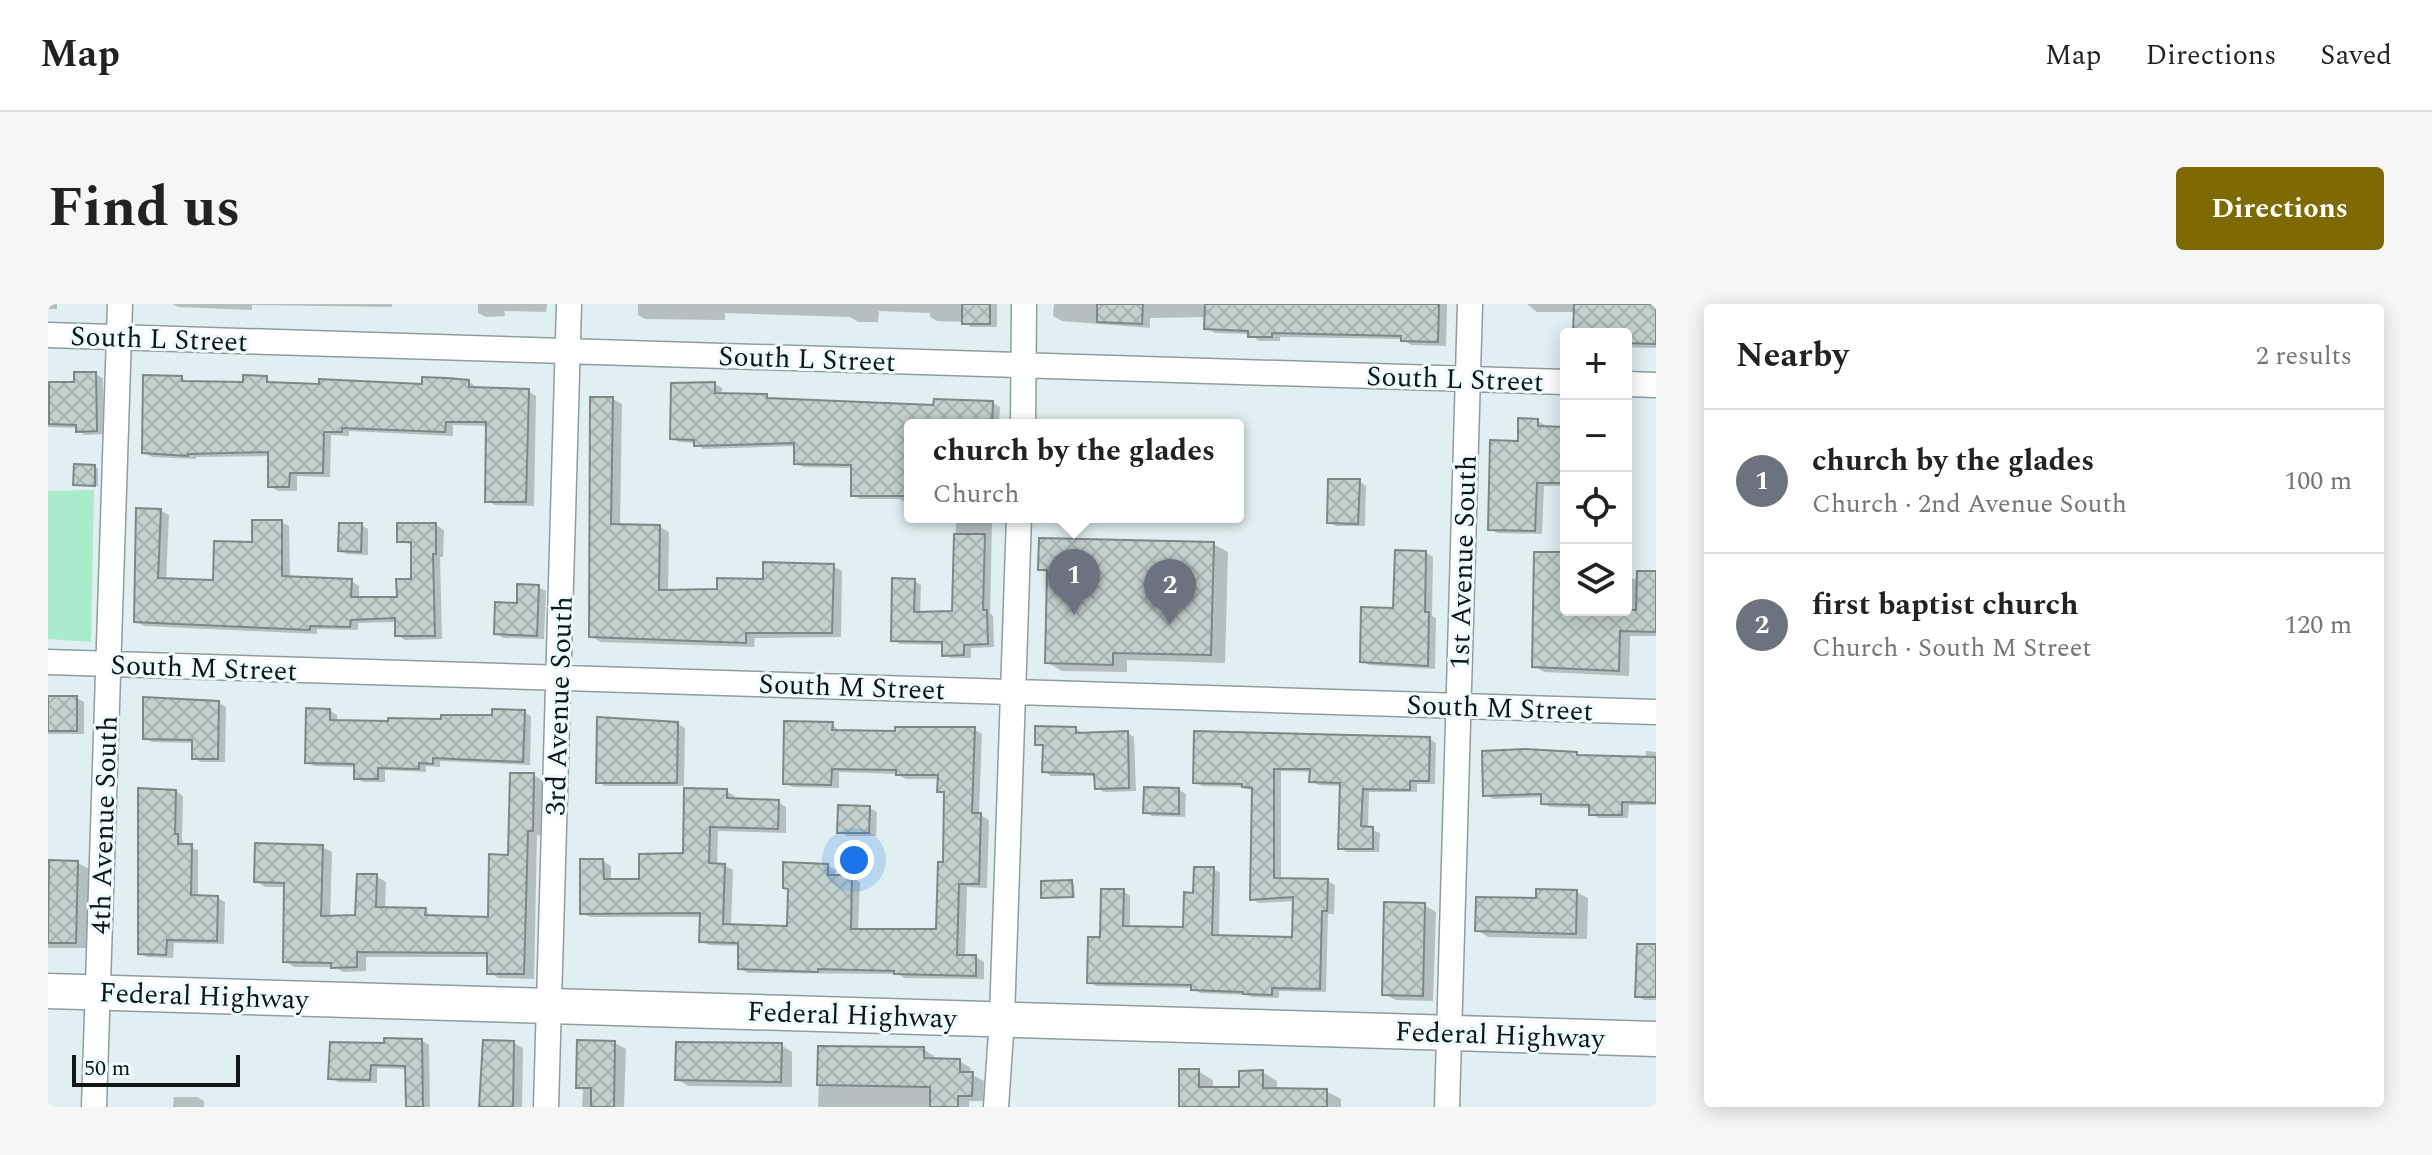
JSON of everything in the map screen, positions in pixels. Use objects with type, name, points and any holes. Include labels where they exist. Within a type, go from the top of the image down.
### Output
[{"type":"main road","name":"Federal Highway","points":[[48,991],[1656,1039]]},
{"type":"street","name":"4th Avenue South","points":[[94,1107],[120,304]]},
{"type":"street","name":"3rd Avenue South","points":[[546,1107],[569,304]]},
{"type":"street","points":[[1023,419],[1024,304]]},
{"type":"street","name":"1st Avenue South","points":[[1447,1107],[1470,304]]},
{"type":"street","name":"South L Street","points":[[48,335],[1560,382]]},
{"type":"street","points":[[1632,384],[1656,385]]},
{"type":"street","points":[[996,1107],[1002,1018],[1019,523]]},
{"type":"street","name":"South M Street","points":[[48,662],[1656,712]]},
{"type":"green space","points":[[94,490],[91,642],[48,639],[48,491]]},
{"type":"building","points":[[962,304],[990,304],[990,324],[962,324]]},
{"type":"building","points":[[1097,304],[1143,304],[1142,324],[1097,322]]},
{"type":"building","points":[[1205,304],[1439,304],[1438,342],[1401,341],[1401,336],[1272,333],[1272,337],[1248,337],[1248,331],[1204,329]]},
{"type":"building","points":[[1574,304],[1656,304],[1656,344],[1632,343],[1632,328],[1573,328]]},
{"type":"building","points":[[74,372],[96,372],[97,431],[76,432],[76,425],[49,424],[49,382],[74,382]]},
{"type":"building","points":[[143,375],[182,376],[182,381],[243,382],[243,375],[267,376],[267,382],[319,384],[319,379],[422,384],[422,377],[469,380],[469,387],[529,389],[526,502],[485,502],[486,422],[446,422],[445,432],[342,428],[342,432],[324,432],[323,473],[290,473],[289,487],[268,487],[268,452],[188,456],[142,453]]},
{"type":"building","points":[[715,382],[715,393],[767,394],[767,398],[933,405],[934,399],[993,401],[992,419],[904,419],[904,496],[851,496],[851,465],[794,464],[794,443],[694,446],[694,440],[670,439],[671,383]]},
{"type":"building","points":[[590,397],[613,397],[611,524],[660,525],[659,590],[717,589],[717,578],[763,579],[763,562],[834,564],[832,633],[746,633],[746,643],[589,637]]},
{"type":"building","points":[[1518,418],[1538,419],[1538,426],[1560,427],[1560,483],[1537,483],[1535,531],[1488,530],[1490,440],[1518,441]]},
{"type":"building","points":[[74,464],[95,465],[95,486],[73,485]]},
{"type":"building","points":[[1328,479],[1360,479],[1358,524],[1327,523]]},
{"type":"building","points":[[136,508],[161,509],[158,578],[213,580],[214,541],[252,542],[252,520],[282,520],[282,576],[352,579],[351,597],[397,597],[396,579],[411,579],[411,542],[397,542],[397,523],[436,523],[436,554],[433,554],[435,636],[395,636],[395,618],[351,620],[350,627],[310,626],[310,630],[134,622]]},
{"type":"building","points":[[339,523],[362,523],[361,552],[338,551]]},
{"type":"building","points":[[954,534],[985,534],[983,610],[987,610],[988,644],[964,645],[964,655],[942,656],[942,642],[891,641],[892,578],[915,579],[914,612],[952,611]]},
{"type":"building","points":[[1039,538],[1214,542],[1211,655],[1113,653],[1113,665],[1045,663],[1047,570],[1038,570]]},
{"type":"building","points":[[1395,550],[1426,551],[1428,666],[1360,662],[1361,607],[1393,608]]},
{"type":"building","points":[[1534,552],[1560,552],[1560,616],[1632,616],[1632,610],[1636,610],[1637,571],[1656,571],[1656,632],[1620,631],[1619,671],[1532,667]]},
{"type":"building","points":[[517,584],[539,585],[537,636],[494,634],[495,602],[517,603]]},
{"type":"building","points":[[48,696],[77,696],[77,731],[48,731]]},
{"type":"building","points":[[143,697],[219,701],[218,759],[192,759],[192,740],[143,739]]},
{"type":"building","points":[[306,708],[330,709],[330,720],[388,721],[388,718],[441,719],[441,715],[492,715],[492,709],[525,710],[523,762],[433,758],[433,764],[419,763],[419,769],[378,768],[378,779],[354,779],[354,764],[305,763]]},
{"type":"building","points":[[597,717],[678,722],[677,783],[596,783]]},
{"type":"building","points":[[784,721],[833,722],[832,730],[975,727],[972,813],[981,813],[979,884],[959,884],[957,955],[976,955],[976,976],[894,974],[894,971],[738,969],[738,943],[699,942],[700,913],[580,914],[580,859],[603,859],[604,879],[639,879],[639,854],[683,853],[684,788],[727,789],[727,798],[779,800],[778,829],[710,827],[709,863],[725,864],[723,924],[787,926],[788,889],[783,888],[783,862],[828,864],[828,875],[852,875],[851,929],[936,929],[938,862],[943,862],[944,792],[937,792],[938,775],[896,775],[896,770],[832,769],[831,785],[783,784]]},
{"type":"building","points":[[1035,726],[1076,727],[1076,733],[1128,731],[1129,788],[1095,789],[1094,774],[1042,772],[1043,745],[1035,745]]},
{"type":"building","points":[[1194,731],[1430,737],[1429,781],[1410,781],[1410,790],[1363,789],[1361,826],[1373,827],[1373,849],[1338,849],[1340,783],[1309,782],[1310,769],[1274,769],[1274,878],[1328,879],[1327,911],[1322,911],[1320,989],[1272,988],[1272,995],[1191,990],[1191,985],[1087,983],[1088,937],[1100,937],[1101,889],[1124,889],[1123,926],[1183,927],[1184,892],[1193,893],[1194,867],[1214,867],[1212,935],[1292,937],[1293,897],[1250,900],[1252,788],[1242,787],[1242,784],[1193,783]]},
{"type":"building","points":[[1525,749],[1577,752],[1577,755],[1656,757],[1656,803],[1622,802],[1622,815],[1589,815],[1589,805],[1541,804],[1541,794],[1483,796],[1482,751]]},
{"type":"building","points":[[510,773],[534,773],[533,831],[528,831],[524,974],[487,974],[487,953],[357,952],[357,967],[331,968],[331,963],[283,962],[284,883],[254,882],[255,843],[323,845],[321,916],[355,915],[357,874],[377,874],[376,907],[426,908],[425,915],[488,917],[489,854],[508,855]]},
{"type":"building","points":[[1144,787],[1179,788],[1179,814],[1143,813]]},
{"type":"building","points":[[138,788],[176,790],[175,834],[178,834],[178,844],[192,844],[191,895],[218,896],[217,941],[167,940],[166,955],[138,954]]},
{"type":"building","points":[[838,805],[870,806],[869,833],[837,833]]},
{"type":"building","points":[[49,860],[78,861],[76,943],[48,943]]},
{"type":"building","points":[[1072,880],[1073,897],[1041,898],[1041,881]]},
{"type":"building","points":[[1536,889],[1577,890],[1576,934],[1475,931],[1476,897],[1536,898]]},
{"type":"building","points":[[1384,902],[1425,903],[1423,996],[1382,995]]},
{"type":"building","points":[[1637,944],[1656,944],[1656,997],[1635,997]]},
{"type":"building","points":[[384,1038],[422,1039],[423,1107],[406,1107],[405,1066],[371,1065],[370,1080],[328,1079],[330,1042],[384,1043]]},
{"type":"building","points":[[483,1040],[514,1041],[513,1107],[479,1107]]},
{"type":"building","points":[[577,1040],[615,1041],[614,1107],[591,1107],[591,1088],[576,1088]]},
{"type":"building","points":[[676,1042],[782,1043],[781,1082],[675,1080]]},
{"type":"building","points":[[818,1046],[924,1047],[924,1058],[960,1059],[960,1072],[973,1072],[972,1096],[958,1096],[958,1107],[930,1107],[930,1087],[817,1085]]},
{"type":"building","points":[[1179,1069],[1199,1069],[1199,1087],[1239,1087],[1239,1071],[1263,1070],[1263,1088],[1327,1089],[1327,1107],[1179,1107]]},
{"type":"place","name":"church by the glades","points":[[1074,615]]},
{"type":"place","name":"first baptist church","points":[[1170,625]]}]
